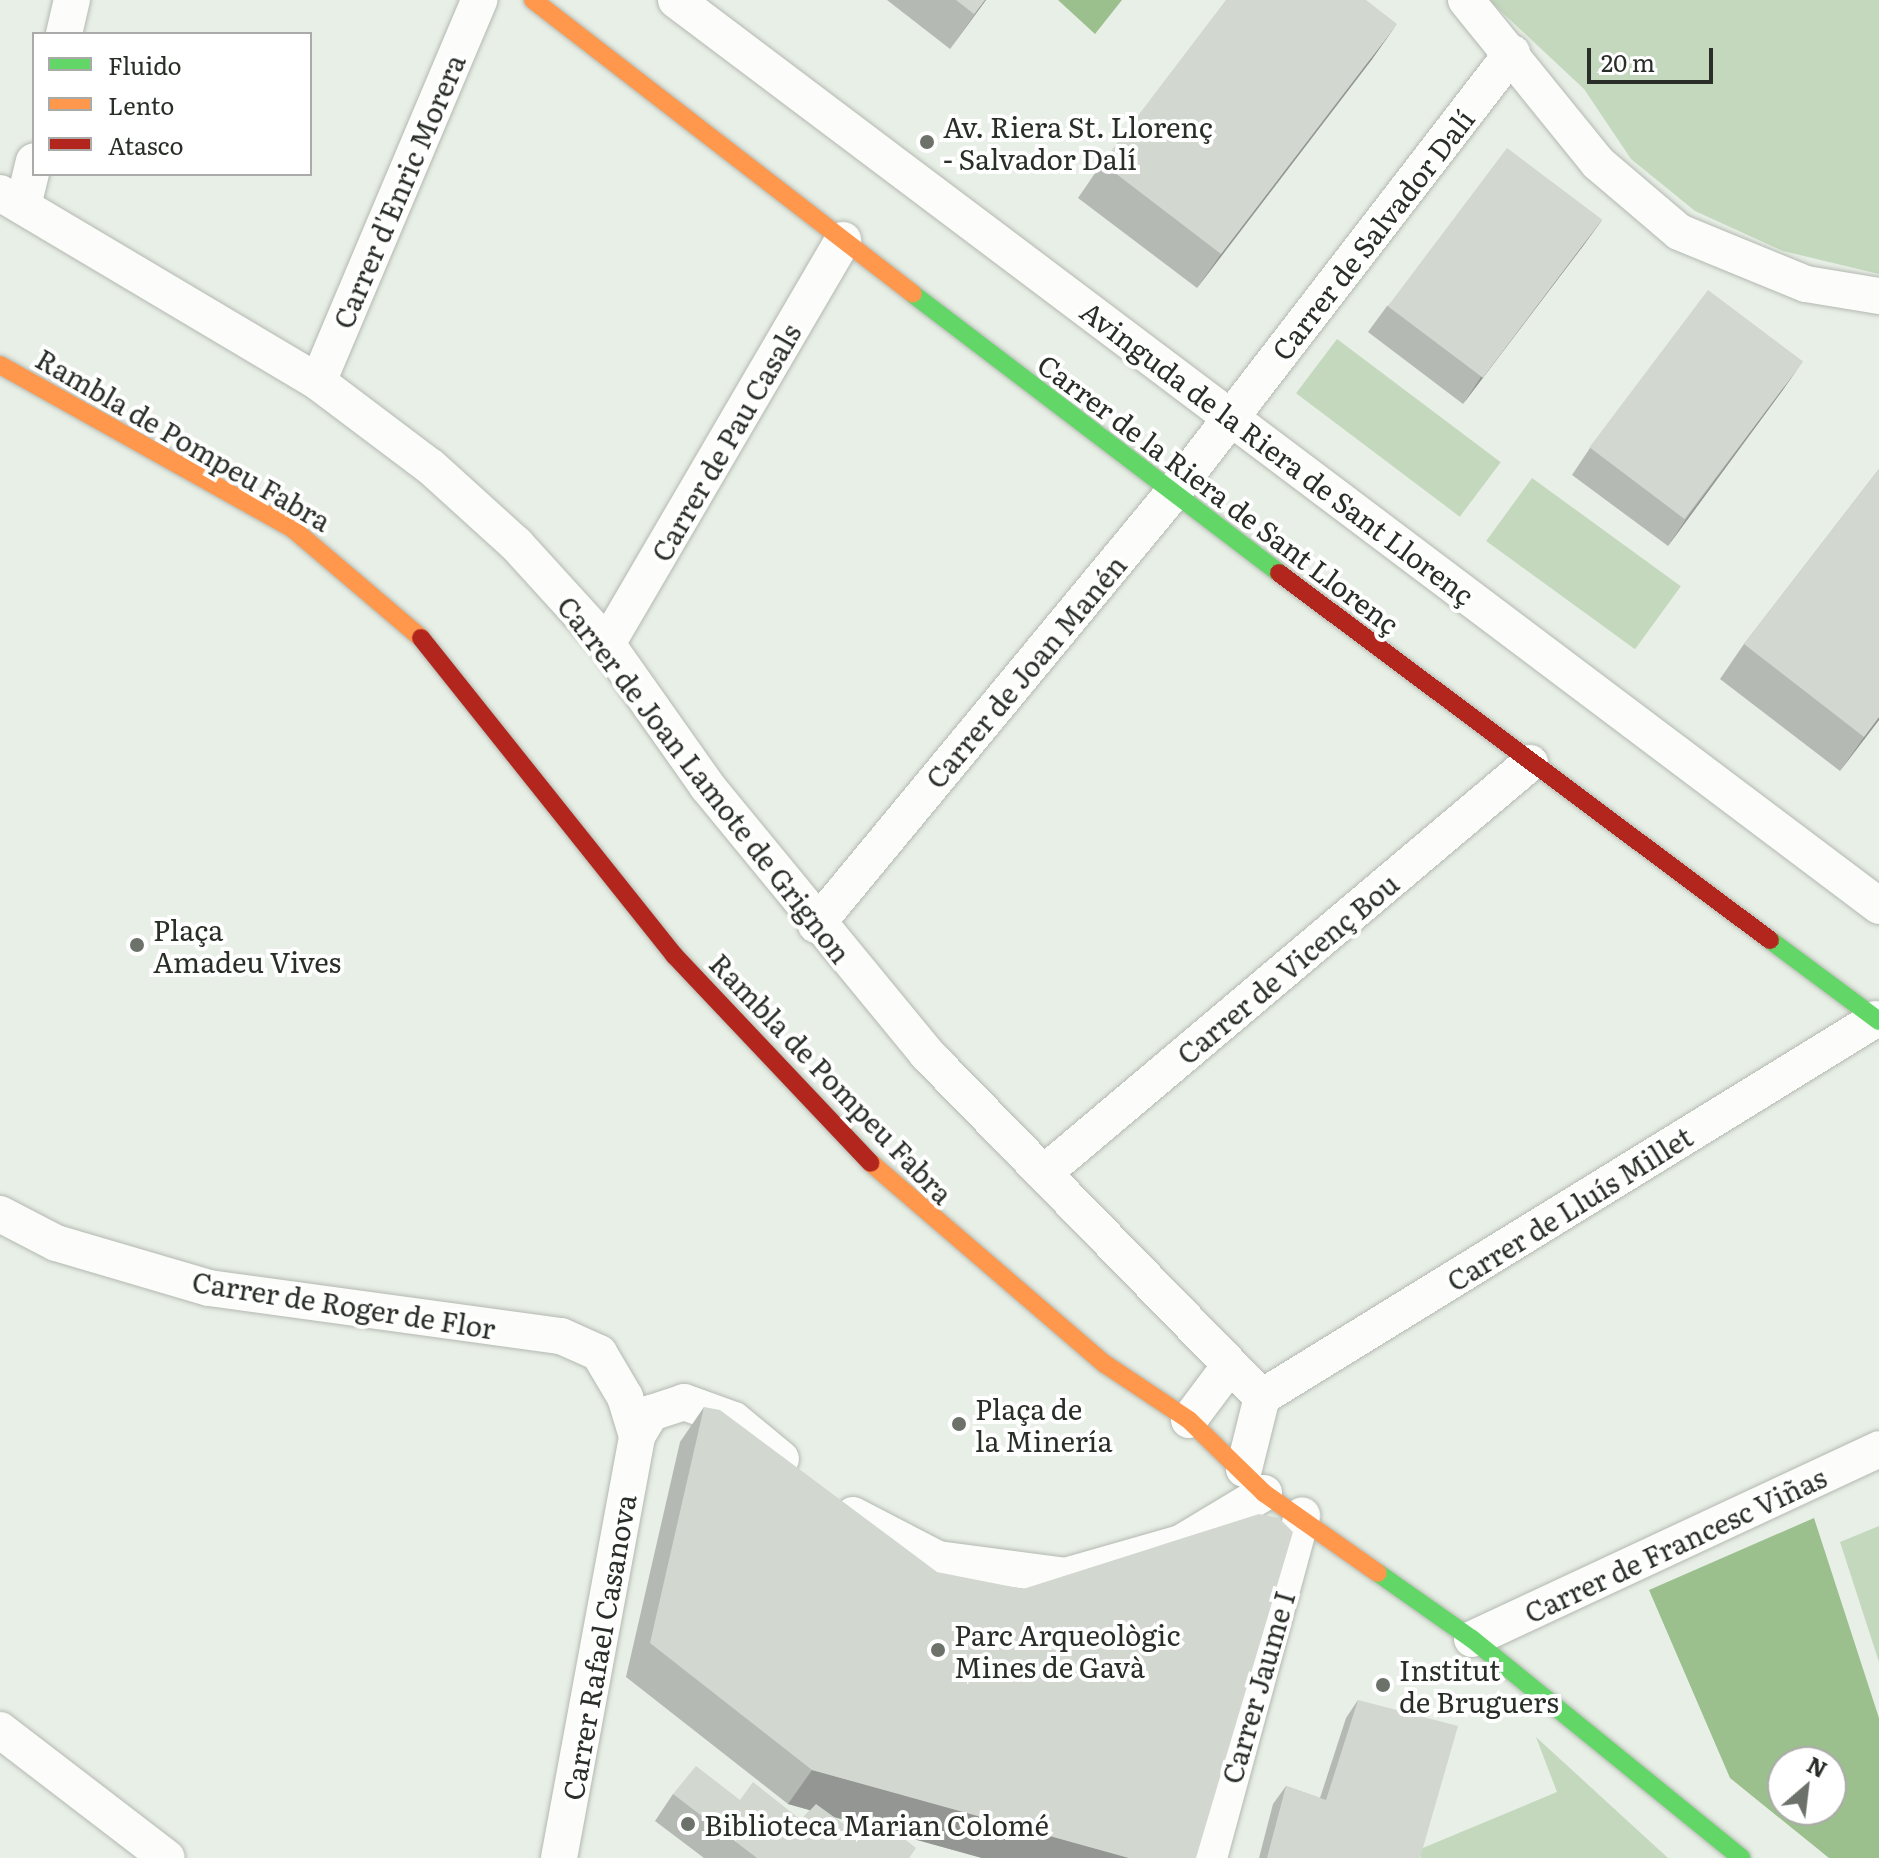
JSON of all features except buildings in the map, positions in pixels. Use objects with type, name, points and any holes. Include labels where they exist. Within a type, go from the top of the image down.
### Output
[{"type":"street","points":[[64,32],[72,0]]},
{"type":"street","name":"Carrer d'Enric Morera","points":[[318,382],[479,0]]},
{"type":"street","name":"Carrer de la Riera de Sant Llorenç","points":[[533,0],[1172,494],[1878,1020]]},
{"type":"street","points":[[1466,0],[1598,163],[1679,232],[1806,284],[1879,296]]},
{"type":"street","name":"Avinguda de la Riera de Sant Llorenç","points":[[684,3],[1879,906]]},
{"type":"street","name":"Carrer de Salvador Dalí","points":[[1232,415],[1512,53]]},
{"type":"street","points":[[12,200],[32,165]]},
{"type":"street","name":"Carrer de Joan Lamote de Grignon","points":[[12,200],[318,382],[495,525],[607,644],[816,925],[927,1054],[1228,1368],[1262,1397]]},
{"type":"street","name":"Carrer de Pau Casals","points":[[607,644],[843,240]]},
{"type":"street","name":"Rambla de Pompeu Fabra","points":[[0,365],[293,529],[409,623],[674,955],[906,1200],[1105,1364],[1189,1420],[1254,1481],[1472,1639],[1741,1858]]},
{"type":"street","name":"Carrer de Joan Manén","points":[[816,925],[1172,494],[1232,415]]},
{"type":"street","name":"Carrer de Vicenç Bou","points":[[1044,1173],[1530,763]]},
{"type":"street","name":"Carrer de Lluís Millet","points":[[1262,1397],[1878,1020]]},
{"type":"street","name":"Carrer de Roger de Flor","points":[[0,1214],[56,1243],[209,1288],[561,1336],[599,1353],[625,1397],[637,1436]]},
{"type":"street","points":[[1189,1420],[1228,1368]]},
{"type":"street","points":[[637,1436],[651,1413],[684,1402],[711,1407],[876,1532],[938,1559],[1065,1576],[1181,1543],[1254,1481],[1262,1397]]},
{"type":"street","name":"Carrer Rafael Casanova","points":[[559,1858],[637,1436]]},
{"type":"street","name":"Carrer de Francesc Viñas","points":[[1472,1639],[1879,1449]]},
{"type":"street","name":"Carrer Jaume I","points":[[1209,1858],[1302,1515]]},
{"type":"street","points":[[4,1743],[167,1858]]},
{"type":"shaded area","points":[[1058,0],[1122,0],[1095,34]]},
{"type":"shaded area","points":[[1489,0],[1879,0],[1879,274],[1783,251],[1695,211],[1631,159],[1584,89]]},
{"type":"shaded area","points":[[1337,339],[1501,462],[1460,517],[1296,393]]},
{"type":"shaded area","points":[[1532,478],[1681,586],[1635,649],[1486,541]]},
{"type":"shaded area","points":[[1814,1518],[1879,1718],[1879,1858],[1829,1858],[1789,1826],[1847,1826],[1847,1746],[1767,1746],[1767,1808],[1730,1778],[1649,1590]]},
{"type":"shaded area","points":[[1879,1526],[1879,1662],[1840,1542]]},
{"type":"shaded area","points":[[1536,1737],[1668,1858],[1421,1858],[1418,1850],[1557,1792]]},
{"type":"traffic: fast","points":[[913,294],[1279,573]]},
{"type":"traffic: fast","points":[[1770,940],[1879,1021]]},
{"type":"traffic: fast","points":[[1378,1573],[1472,1639],[1741,1858]]},
{"type":"traffic: slow","points":[[533,0],[913,294]]},
{"type":"traffic: slow","points":[[0,365],[293,529],[421,638]]},
{"type":"traffic: slow","points":[[871,1163],[1105,1364],[1189,1420],[1264,1493],[1378,1573]]},
{"type":"traffic: jam","points":[[1279,573],[1770,940]]},
{"type":"traffic: jam","points":[[421,638],[674,955],[871,1163]]},
{"type":"place","name":"Av. Riera St. Llorenç - Salvador Dalí","points":[[927,142]]},
{"type":"place","name":"Plaça Amadeu Vives","points":[[137,945]]},
{"type":"place","name":"Plaça de la Minería","points":[[959,1424]]},
{"type":"place","name":"Parc Arqueològic Mines de Gavà","points":[[938,1650]]},
{"type":"place","name":"Institut de Bruguers","points":[[1383,1685]]},
{"type":"place","name":"Biblioteca Marian Colomé","points":[[688,1824]]}]
